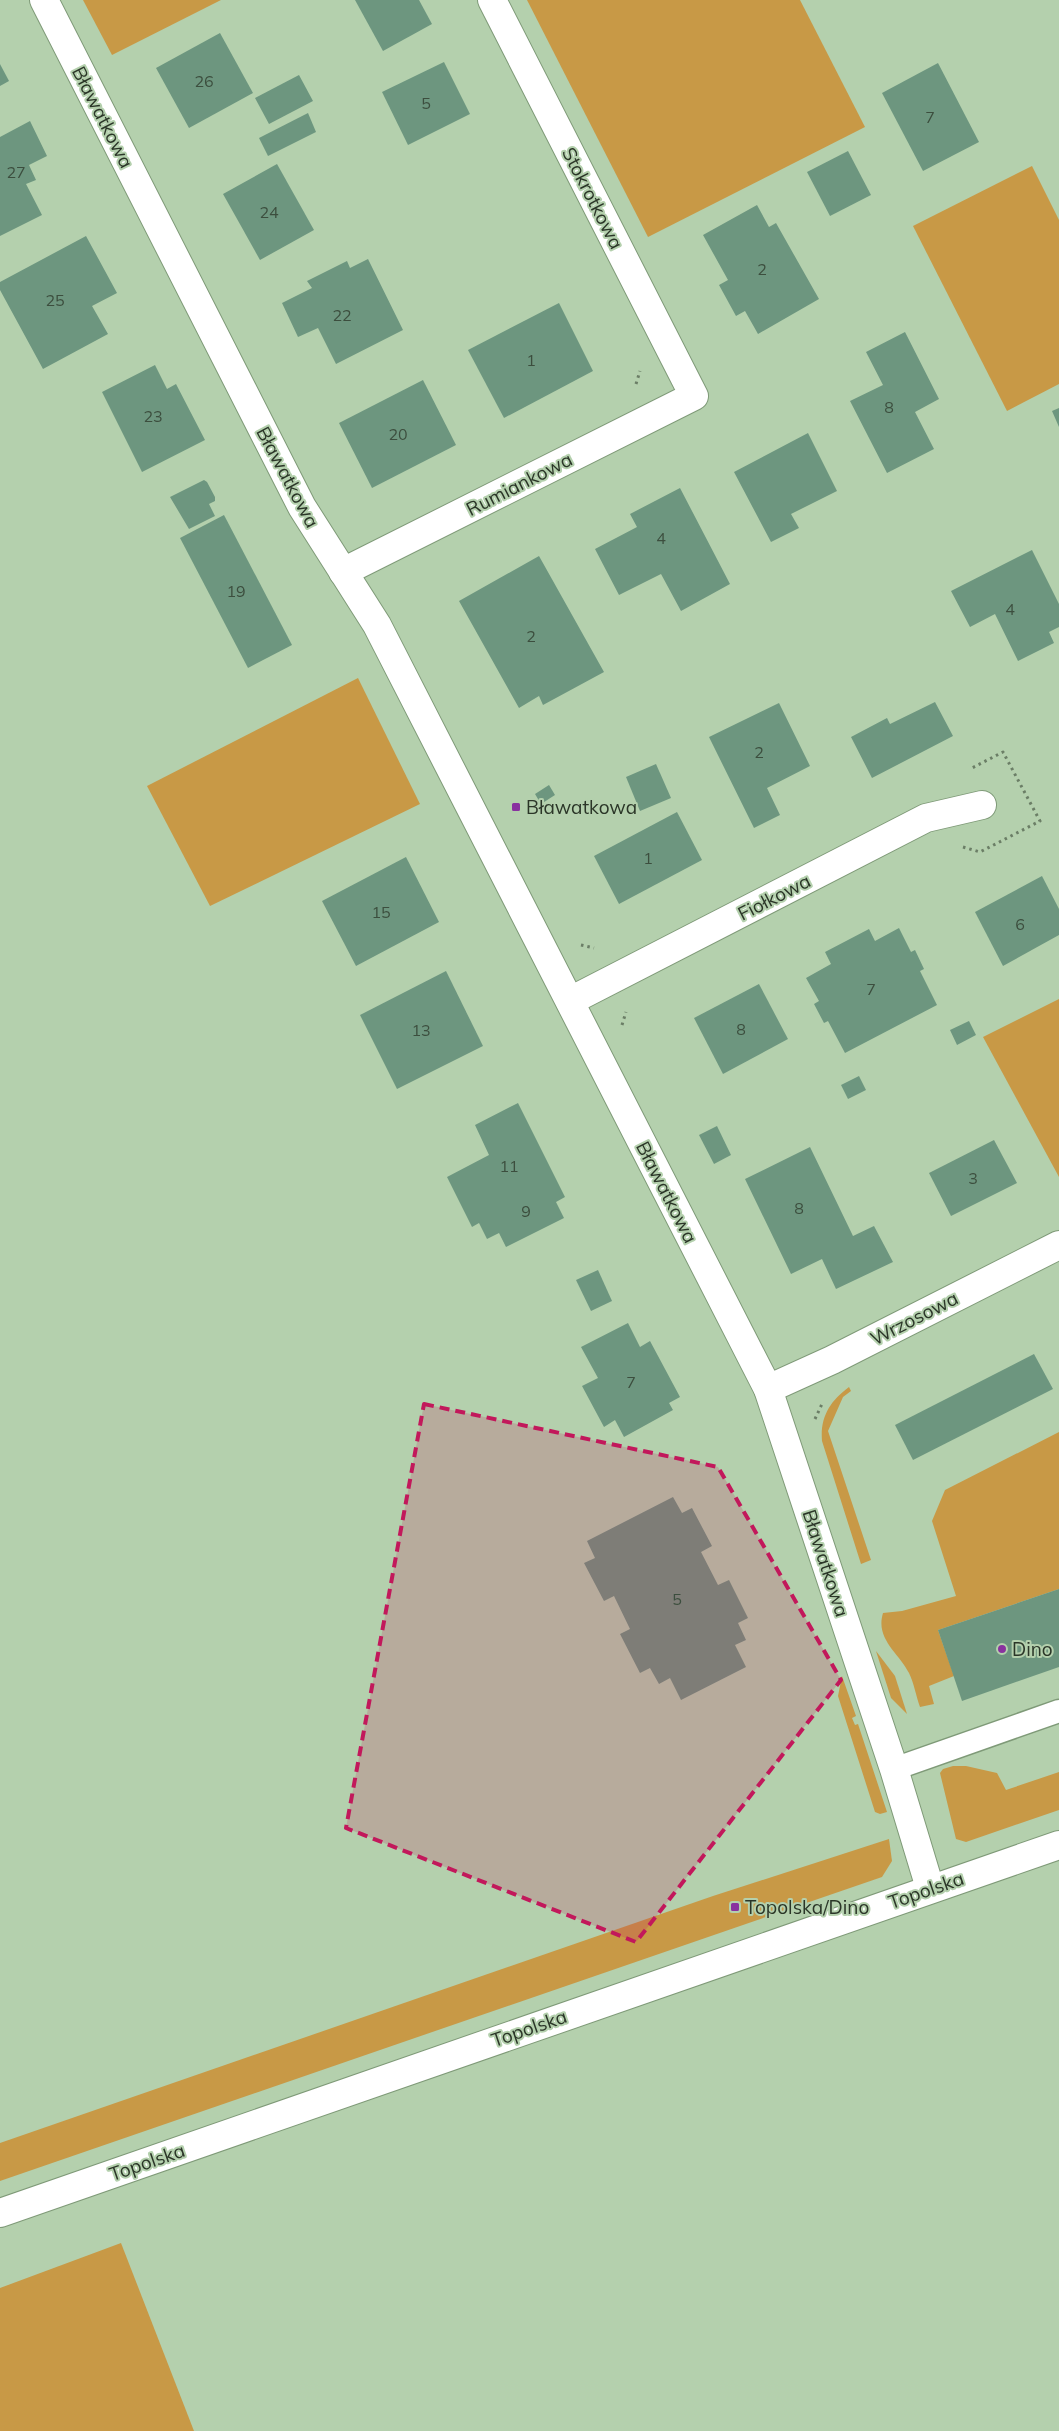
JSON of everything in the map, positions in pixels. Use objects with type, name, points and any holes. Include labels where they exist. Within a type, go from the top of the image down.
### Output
[{"type":"street","name":"Bławatkowa","points":[[44,0],[302,507],[377,625],[768,1389],[894,1769],[930,1888]]},
{"type":"street","name":"Stokrotkowa","points":[[492,0],[694,396]]},
{"type":"street","name":"Rumiankowa","points":[[343,572],[694,396]]},
{"type":"street","name":"Fiołkowa","points":[[570,1001],[926,818],[982,805]]},
{"type":"street","name":"Wrzosowa","points":[[768,1389],[832,1360],[1059,1245]]},
{"type":"street","name":"Topolska","points":[[0,2213],[930,1888],[1059,1845]]},
{"type":"lane","points":[[894,1769],[1059,1711]]},
{"type":"path","points":[[635,388],[642,364]]},
{"type":"path","points":[[955,844],[980,852],[1040,821],[1003,752],[968,770]]},
{"type":"path","points":[[579,944],[601,950]]},
{"type":"path","points":[[620,1029],[627,1008]]},
{"type":"path","points":[[814,1421],[826,1399]]},
{"type":"highlighted area","points":[[424,1404],[718,1467],[841,1680],[636,1942],[346,1828]]},
{"type":"shaded area","points":[[83,0],[221,0],[112,55]]},
{"type":"shaded area","points":[[527,0],[800,0],[865,127],[648,237]]},
{"type":"shaded area","points":[[1032,166],[1059,220],[1059,384],[1007,411],[913,226]]},
{"type":"shaded area","points":[[358,678],[420,804],[210,906],[147,786]]},
{"type":"shaded area","points":[[1059,999],[1059,1177],[983,1037]]},
{"type":"shaded area","points":[[849,1387],[851,1391],[843,1397],[828,1431],[871,1560],[861,1564],[822,1441],[823,1424],[828,1410],[836,1398]]},
{"type":"shaded area","points":[[1059,1432],[1059,1589],[938,1630],[954,1676],[929,1686],[934,1704],[920,1707],[909,1673],[885,1638],[881,1622],[883,1613],[902,1611],[956,1596],[932,1521],[945,1490]]},
{"type":"shaded area","points":[[876,1651],[895,1676],[907,1714],[891,1698]]},
{"type":"shaded area","points":[[842,1676],[856,1716],[852,1718],[855,1725],[858,1724],[887,1812],[880,1814],[875,1812],[838,1696]]},
{"type":"shaded area","points":[[953,1766],[966,1766],[997,1773],[1006,1790],[1059,1772],[1059,1810],[966,1842],[956,1839],[940,1773],[943,1769]]},
{"type":"shaded area","points":[[889,1839],[892,1861],[882,1877],[0,2181],[0,2143],[713,1896]]},
{"type":"shaded area","points":[[121,2243],[194,2431],[0,2431],[0,2288]]},
{"type":"building","points":[[355,0],[419,0],[432,24],[383,51]]},
{"type":"building","points":[[220,33],[253,93],[189,128],[156,68]]},
{"type":"building","points":[[444,62],[470,114],[408,145],[382,92]]},
{"type":"building","points":[[938,63],[979,142],[923,171],[882,93]]},
{"type":"building","points":[[0,64],[9,81],[0,86]]},
{"type":"building","points":[[299,75],[313,101],[269,124],[255,98]]},
{"type":"building","points":[[308,113],[316,132],[268,156],[259,138]]},
{"type":"building","points":[[30,121],[47,156],[29,165],[36,180],[26,184],[42,215],[0,236],[0,137]]},
{"type":"building","points":[[848,151],[871,195],[830,216],[807,172]]},
{"type":"building","points":[[277,164],[314,230],[260,260],[223,194]]},
{"type":"building","points":[[757,205],[769,227],[776,223],[819,299],[758,334],[745,311],[736,316],[719,285],[728,280],[703,235]]},
{"type":"building","points":[[86,236],[117,293],[92,306],[108,334],[43,369],[0,290],[0,282]]},
{"type":"building","points":[[368,259],[403,330],[336,364],[318,328],[298,337],[282,303],[312,288],[307,281],[347,261],[350,268]]},
{"type":"building","points":[[559,303],[593,371],[504,418],[468,350]]},
{"type":"building","points":[[905,332],[939,399],[915,412],[934,449],[887,473],[850,401],[883,385],[866,352]]},
{"type":"building","points":[[155,365],[167,389],[176,384],[205,440],[142,472],[102,392]]},
{"type":"building","points":[[423,380],[456,445],[372,488],[339,423]]},
{"type":"building","points":[[1059,408],[1059,427],[1052,411]]},
{"type":"building","points":[[808,433],[837,491],[791,514],[799,528],[771,542],[734,472]]},
{"type":"building","points":[[204,480],[215,497],[215,501],[209,504],[215,516],[189,529],[170,497]]},
{"type":"building","points":[[680,488],[730,584],[681,611],[661,574],[619,595],[595,549],[637,527],[630,514]]},
{"type":"building","points":[[224,515],[292,645],[248,668],[180,538]]},
{"type":"building","points":[[1032,550],[1059,604],[1059,627],[1049,632],[1054,643],[1018,661],[995,614],[970,627],[951,591]]},
{"type":"building","points":[[539,556],[604,672],[543,705],[539,696],[519,708],[459,601]]},
{"type":"building","points":[[935,702],[953,736],[872,778],[851,737],[887,718],[890,724]]},
{"type":"building","points":[[779,703],[810,766],[767,788],[780,815],[754,828],[709,737]]},
{"type":"building","points":[[656,764],[671,798],[640,811],[626,777]]},
{"type":"building","points":[[549,785],[555,795],[541,804],[535,794]]},
{"type":"building","points":[[677,812],[702,860],[619,904],[594,856]]},
{"type":"building","points":[[406,857],[439,922],[356,966],[322,901]]},
{"type":"building","points":[[1042,876],[1059,909],[1059,935],[1003,966],[975,912]]},
{"type":"building","points":[[899,928],[911,952],[915,950],[924,969],[920,971],[937,1005],[845,1053],[828,1021],[824,1023],[814,1004],[819,1001],[806,978],[831,964],[825,952],[869,929],[875,941]]},
{"type":"building","points":[[446,971],[483,1046],[397,1089],[360,1015]]},
{"type":"building","points":[[759,984],[788,1039],[723,1074],[694,1018]]},
{"type":"building","points":[[969,1021],[976,1035],[957,1045],[950,1030]]},
{"type":"building","points":[[859,1076],[866,1090],[848,1099],[841,1085]]},
{"type":"building","points":[[518,1103],[565,1197],[556,1202],[564,1218],[506,1247],[499,1233],[487,1239],[479,1223],[472,1227],[447,1177],[489,1155],[475,1125]]},
{"type":"building","points":[[717,1126],[731,1155],[714,1164],[699,1135]]},
{"type":"building","points":[[994,1140],[1017,1183],[951,1216],[929,1173]]},
{"type":"building","points":[[810,1147],[853,1236],[874,1226],[893,1262],[836,1289],[822,1259],[791,1274],[745,1179]]},
{"type":"building","points":[[598,1270],[612,1301],[591,1311],[576,1280]]},
{"type":"building","points":[[628,1323],[640,1347],[650,1341],[680,1397],[669,1403],[673,1410],[624,1437],[615,1420],[604,1427],[582,1386],[598,1378],[581,1347]]},
{"type":"building","points":[[1034,1354],[1053,1389],[913,1460],[895,1425]]},
{"type":"building","points":[[673,1497],[682,1513],[692,1508],[712,1546],[701,1552],[718,1585],[729,1580],[748,1618],[738,1623],[746,1640],[735,1645],[746,1667],[681,1700],[670,1678],[659,1684],[650,1668],[640,1673],[620,1634],[630,1629],[614,1596],[604,1601],[584,1563],[595,1558],[587,1541]]},
{"type":"building","name":"Dino","points":[[1059,1589],[1059,1667],[962,1701],[938,1630]]},
{"type":"place","name":"Bławatkowa","points":[[516,807]]},
{"type":"place","name":"Dino","points":[[1002,1649]]},
{"type":"place","name":"Topolska/Dino","points":[[735,1907]]}]
